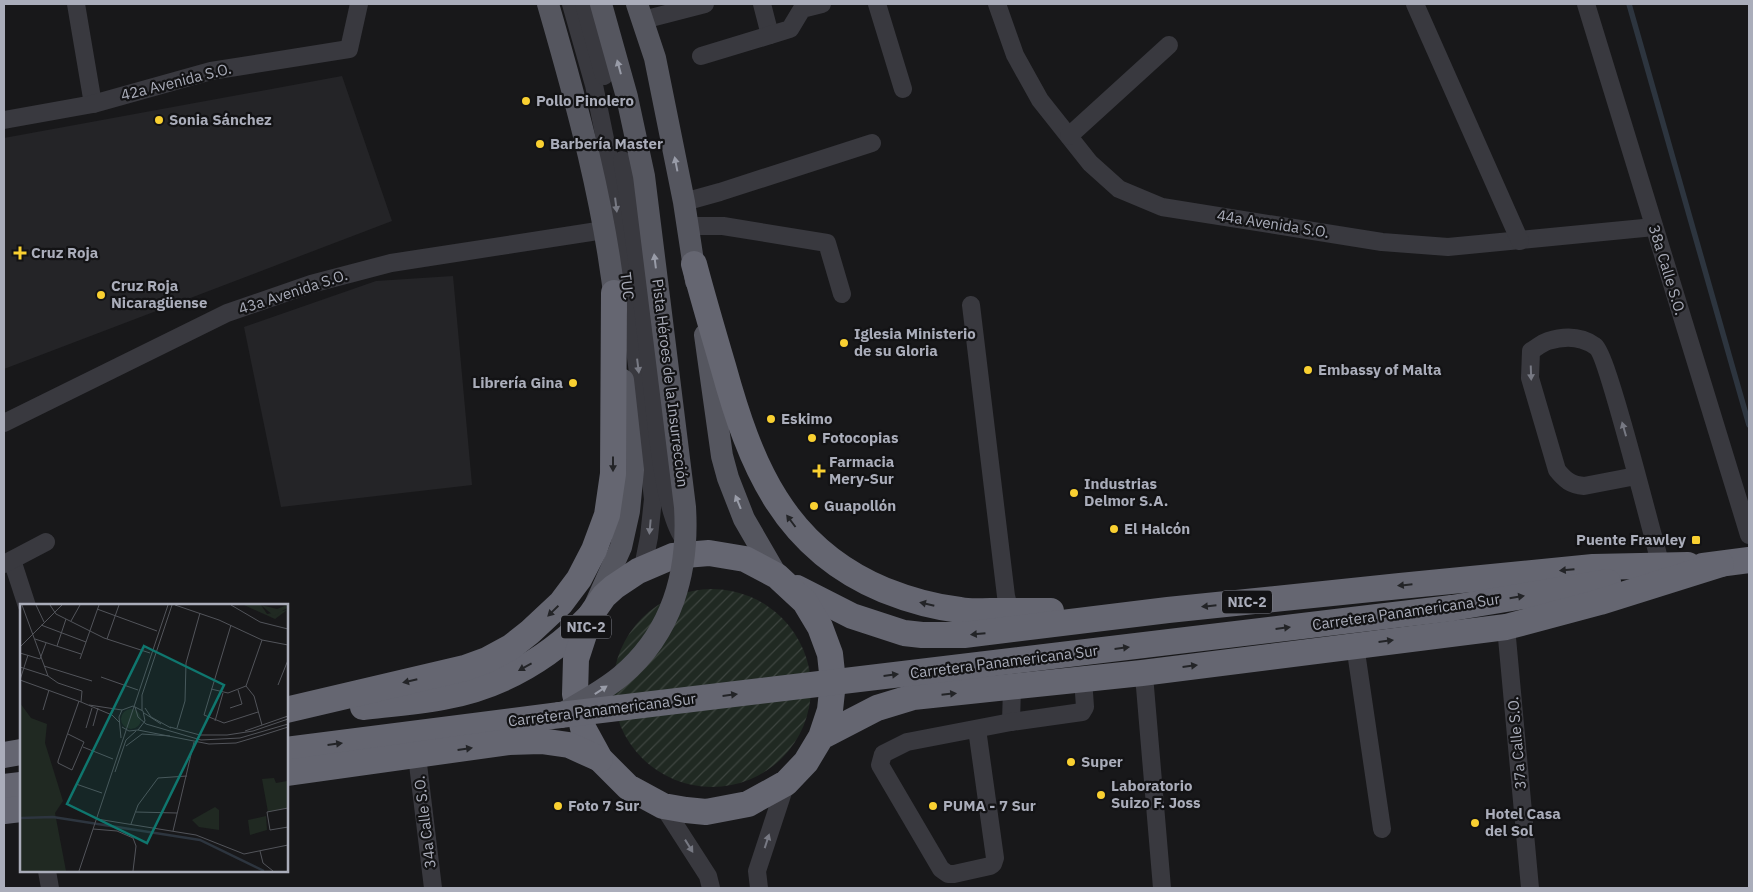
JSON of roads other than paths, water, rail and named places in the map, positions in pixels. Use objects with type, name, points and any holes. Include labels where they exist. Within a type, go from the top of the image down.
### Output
[{"type":"highway","points":[[694,264],[742,432],[767,485],[792,522],[809,542],[847,572],[866,582],[911,600],[1012,620]]},
{"type":"highway","points":[[288,710],[472,665],[511,647],[561,603],[579,579],[594,550],[607,515],[613,474],[614,293]]},
{"type":"highway","name":"NIC-2","points":[[288,717],[444,697],[494,682],[524,669],[546,655],[572,634],[590,616],[604,596],[638,570],[673,556],[709,553],[745,559],[781,579],[805,602],[820,627],[830,654],[833,682],[832,692],[830,710],[821,737],[806,762],[786,783],[748,804],[706,812],[664,806],[628,787],[600,759],[583,728],[575,694],[576,659],[590,616]]},
{"type":"highway","name":"Carretera Panamericana Sur","points":[[288,750],[560,715],[1452,608],[1749,560]]},
{"type":"highway","name":"Carretera Panamericana Sur","points":[[781,579],[852,616],[904,633],[964,635],[1012,620],[1168,610],[1594,567],[1721,564]]},
{"type":"highway","name":"Carretera Panamericana Sur","points":[[821,737],[877,708],[914,697],[1142,673],[1506,627],[1600,602],[1721,564]]},
{"type":"highway","name":"Carretera Panamericana Sur","points":[[288,773],[509,742],[541,742],[569,745],[600,759]]},
{"type":"highway","points":[[4,755],[20,752]]},
{"type":"highway","points":[[4,787],[20,784]]},
{"type":"highway","points":[[4,811],[20,809]]},
{"type":"main road","points":[[548,4],[572,84],[604,230],[614,293],[633,470],[629,511],[621,547],[590,616]]},
{"type":"main road","name":"Pista Héroes de la Insurrección","points":[[560,715],[620,678],[652,642],[667,618],[673,602],[681,577],[686,547],[685,507],[644,176],[627,97],[601,4]]},
{"type":"main road","points":[[640,12],[655,58],[684,202],[722,456],[728,478],[744,519],[781,579]]},
{"type":"street","points":[[76,4],[93,104]]},
{"type":"street","name":"42a Avenida S.O.","points":[[4,120],[93,104],[211,71],[349,49],[359,4]]},
{"type":"street","points":[[538,4],[572,84]]},
{"type":"street","name":"TUC","points":[[571,4],[594,85],[612,172],[644,420],[653,499],[644,562],[638,570]]},
{"type":"street","name":"TUC","points":[[584,4],[606,84],[630,207],[662,464],[672,513],[680,534],[689,544],[709,553]]},
{"type":"street","points":[[640,12],[705,4]]},
{"type":"street","points":[[762,4],[770,35]]},
{"type":"street","points":[[701,56],[790,29],[802,9],[822,4]]},
{"type":"street","points":[[878,4],[903,89]]},
{"type":"street","name":"44a Avenida S.O.","points":[[997,4],[1015,55],[1040,100],[1090,163],[1119,189],[1162,207],[1382,242],[1448,247],[1654,227]]},
{"type":"street","points":[[1414,4],[1520,241]]},
{"type":"street","name":"38a Calle S.O.","points":[[1586,4],[1749,535]]},
{"type":"street","points":[[1069,136],[1169,45]]},
{"type":"street","points":[[684,202],[872,143]]},
{"type":"street","points":[[688,226],[723,226],[827,244],[842,294]]},
{"type":"street","name":"43a Avenida S.O.","points":[[4,423],[227,313],[311,284],[391,263],[604,230]]},
{"type":"street","points":[[971,305],[996,521],[1006,596],[1012,620]]},
{"type":"street","points":[[1636,476],[1584,486],[1567,481],[1557,470],[1530,378],[1531,351],[1547,341],[1577,337],[1597,347],[1603,358],[1625,431],[1661,566]]},
{"type":"street","points":[[26,604],[8,562],[46,542]]},
{"type":"street","name":"37a Calle S.O.","points":[[1506,627],[1530,888]]},
{"type":"street","points":[[1355,645],[1382,829]]},
{"type":"street","points":[[1142,673],[1162,888]]},
{"type":"street","points":[[977,729],[995,858],[990,866],[948,874],[942,869],[880,765],[883,754],[906,742],[1012,722],[1082,712],[1085,707],[1083,679]]},
{"type":"street","points":[[1012,687],[1012,722]]},
{"type":"street","name":"34a Calle S.O.","points":[[417,756],[433,888]]},
{"type":"street","points":[[759,888],[757,871],[786,783]]},
{"type":"street","points":[[664,806],[708,876],[711,888]]},
{"type":"street","points":[[47,872],[50,888]]},
{"type":"waterway","points":[[1629,4],[1749,425]]},
{"type":"place","name":"Pollo Pinolero","points":[[526,101]]},
{"type":"place","name":"Sonia Sánchez","points":[[159,120]]},
{"type":"place","name":"Barbería Master","points":[[540,144]]},
{"type":"place","name":"Cruz Roja","points":[[20,253]]},
{"type":"place","name":"Cruz Roja Nicaragüense","points":[[101,295]]},
{"type":"place","name":"Iglesia Ministerio de su Gloria","points":[[844,343]]},
{"type":"place","name":"Embassy of Malta","points":[[1308,370]]},
{"type":"place","name":"Librería Gina","points":[[573,383]]},
{"type":"place","name":"Eskimo","points":[[771,419]]},
{"type":"place","name":"Fotocopias","points":[[812,438]]},
{"type":"place","name":"Farmacia Mery-Sur","points":[[819,471]]},
{"type":"place","name":"Industrias Delmor S.A.","points":[[1074,493]]},
{"type":"place","name":"Guapollón","points":[[814,506]]},
{"type":"place","name":"El Halcón","points":[[1114,529]]},
{"type":"place","name":"Puente Frawley","points":[[1696,540]]},
{"type":"place","name":"Super","points":[[1071,762]]},
{"type":"place","name":"Laboratorio Suizo F. Joss","points":[[1101,795]]},
{"type":"place","name":"Foto 7 Sur","points":[[558,806]]},
{"type":"place","name":"PUMA - 7 Sur","points":[[933,806]]},
{"type":"place","name":"Hotel Casa del Sol","points":[[1475,823]]}]
